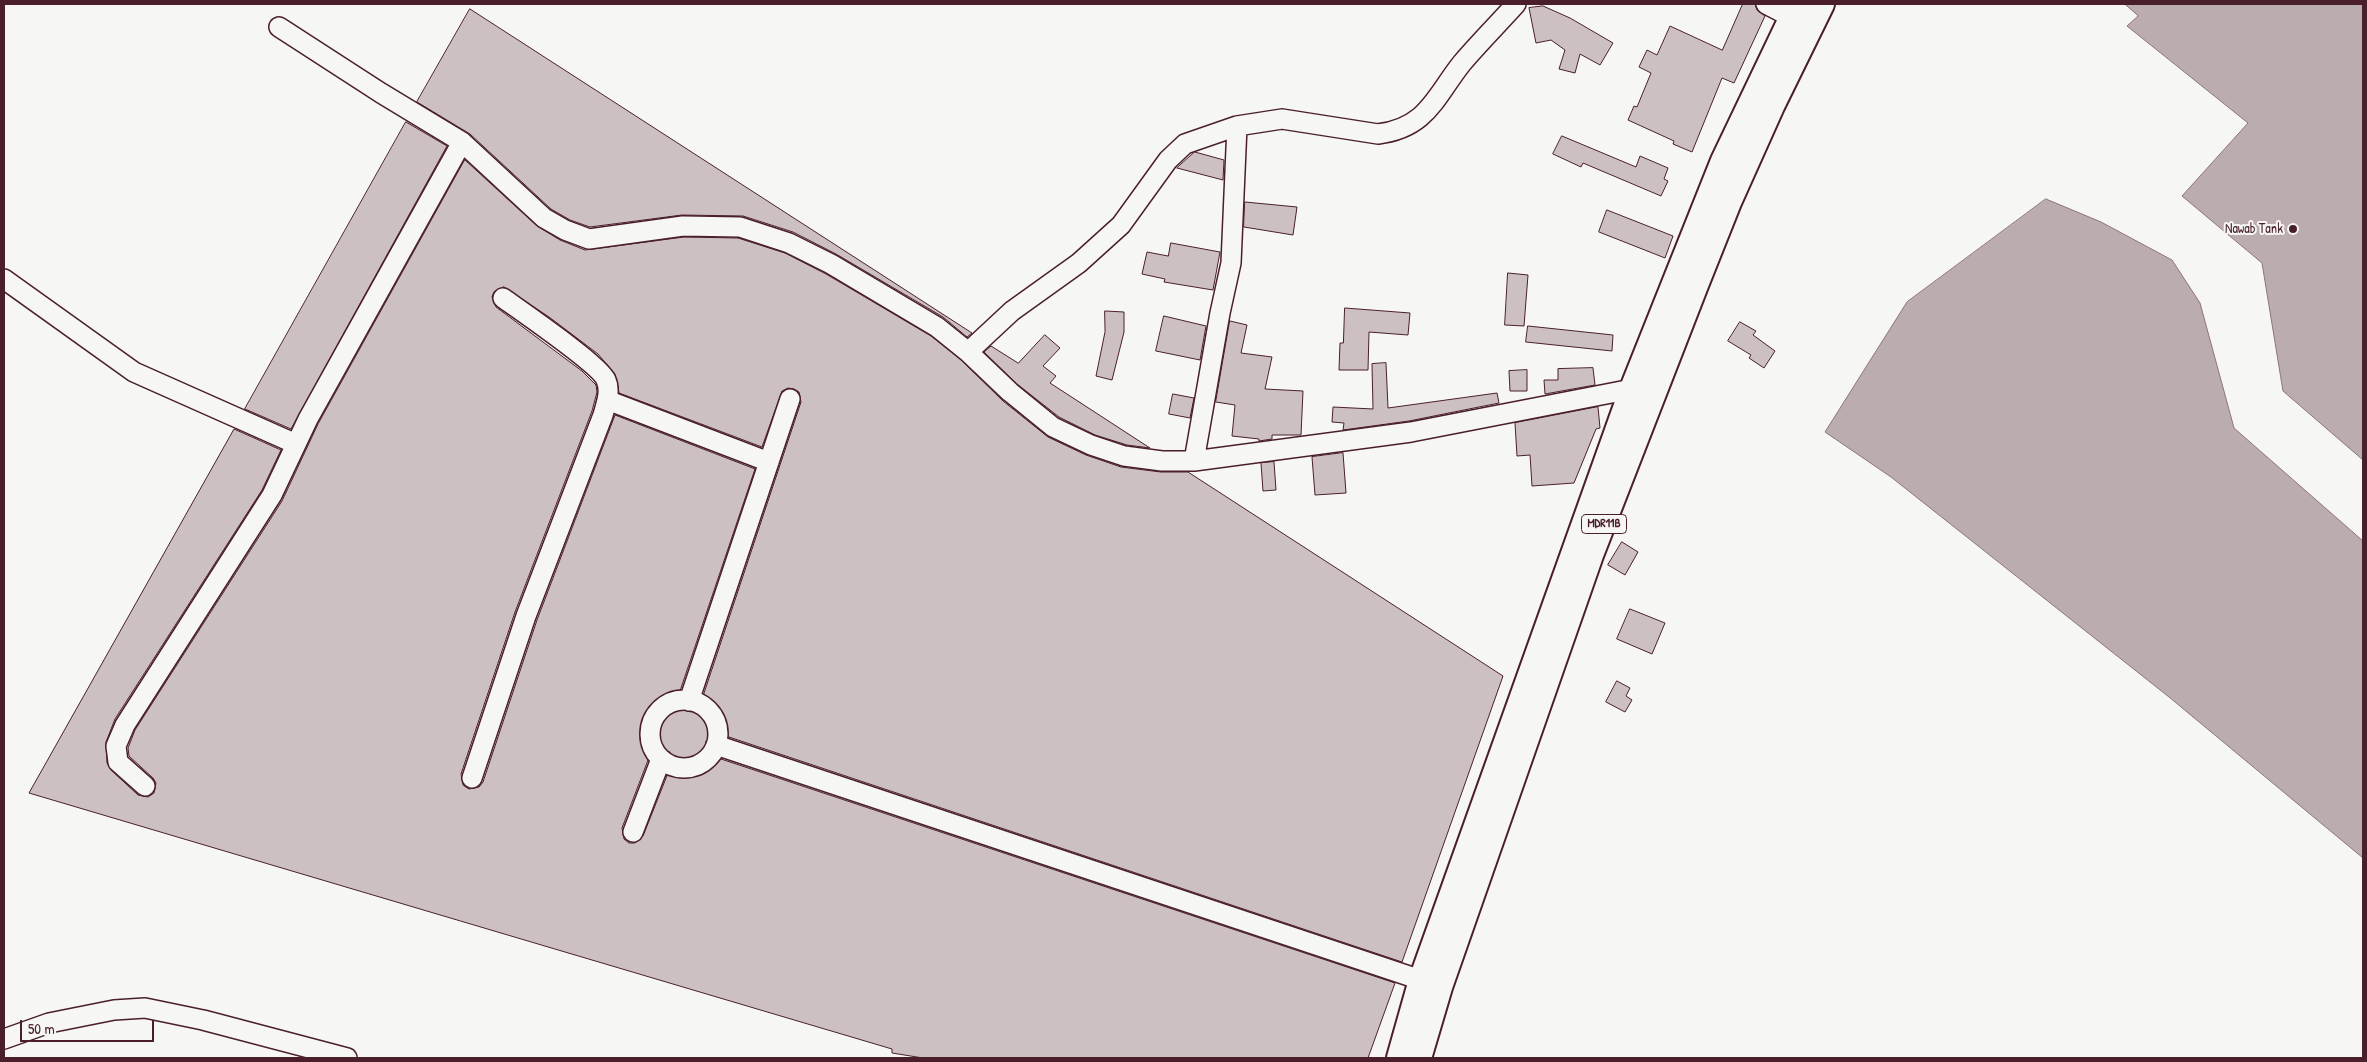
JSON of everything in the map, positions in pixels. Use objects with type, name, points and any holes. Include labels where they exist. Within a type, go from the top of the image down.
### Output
[{"type":"main road","name":"MDR11B","points":[[1419,1058],[1440,987],[1591,556],[1642,383],[1822,4]]},
{"type":"main road","name":"MDR11B","points":[[1399,1058],[1421,980],[1723,161],[1795,10]]},
{"type":"street","points":[[968,352],[1012,311],[1079,264],[1121,225],[1168,160],[1185,144],[1237,126],[1282,119],[1378,134],[1392,132],[1412,124],[1429,110],[1462,64],[1516,4]]},
{"type":"street","points":[[1766,4],[1795,10]]},
{"type":"street","points":[[279,27],[381,93],[462,142],[544,218],[565,230],[589,239],[683,226],[740,228],[789,243],[831,264],[937,327],[968,352],[1010,392],[1053,427],[1091,445],[1124,456],[1162,461],[1194,461],[1411,432],[1642,383]]},
{"type":"street","points":[[1194,461],[1220,313],[1231,264],[1237,126]]},
{"type":"street","points":[[145,786],[118,762],[116,746],[125,725],[272,495],[308,419],[462,142]]},
{"type":"street","points":[[4,279],[134,372],[296,444]]},
{"type":"street","points":[[472,778],[526,616],[607,400],[606,380],[590,363],[503,298]]},
{"type":"street","points":[[689,701],[790,399]]},
{"type":"street","points":[[607,400],[769,462]]},
{"type":"street","points":[[677,701],[689,701],[700,705],[712,717],[717,734],[716,745],[710,755],[701,763],[690,767],[670,765],[654,751],[650,741],[650,730],[653,720],[667,704],[677,701]]},
{"type":"street","points":[[716,745],[1421,980]]},
{"type":"street","points":[[633,832],[661,759]]},
{"type":"street","points":[[4,1039],[49,1023],[114,1010],[145,1008],[203,1020],[347,1058]]},
{"type":"shaded area","name":"Nawab Tank","points":[[2125,4],[2363,4],[2363,460],[2283,391],[2262,263],[2182,196],[2248,123],[2127,26],[2138,16]]},
{"type":"shaded area","points":[[2046,199],[2101,222],[2172,260],[2200,303],[2234,428],[2363,541],[2363,858],[2169,697],[1891,477],[1825,432],[1907,302]]},
{"type":"building","points":[[1743,4],[1755,4],[1757,10],[1765,16],[1734,83],[1722,78],[1692,152],[1673,144],[1674,141],[1628,120],[1634,106],[1637,107],[1651,73],[1639,67],[1647,50],[1657,55],[1670,26],[1722,50]]},
{"type":"building","points":[[1543,6],[1570,18],[1613,43],[1600,65],[1580,54],[1575,73],[1559,69],[1565,50],[1551,40],[1536,43],[1529,8]]},
{"type":"building","points":[[470,9],[972,333],[967,337],[943,317],[836,254],[793,232],[743,216],[682,215],[590,227],[570,220],[551,209],[470,134],[417,102]]},
{"type":"building","points":[[406,122],[447,146],[291,429],[245,409]]},
{"type":"building","points":[[1562,136],[1636,167],[1640,156],[1668,168],[1664,179],[1668,181],[1661,196],[1583,163],[1581,167],[1553,154]]},
{"type":"building","points":[[1195,152],[1224,160],[1223,180],[1177,168]]},
{"type":"building","points":[[465,160],[537,226],[560,240],[585,250],[684,237],[738,238],[785,253],[826,274],[931,336],[961,360],[1003,401],[1048,437],[1086,455],[1121,467],[1161,472],[1188,472],[1503,676],[1402,962],[720,734],[713,734],[706,741],[705,748],[712,756],[1395,983],[1368,1058],[923,1058],[892,1053],[892,1049],[29,793],[234,429],[281,450],[262,490],[115,719],[106,742],[107,763],[111,770],[138,795],[148,797],[154,793],[156,783],[153,778],[129,756],[128,748],[135,730],[282,501],[318,424]],"holes":[[[504,287],[549,317],[598,354],[615,374],[619,393],[762,447],[782,391],[788,388],[794,389],[799,392],[801,402],[700,705],[691,712],[680,708],[678,697],[755,469],[615,415],[537,620],[483,782],[479,787],[469,789],[463,785],[461,774],[515,612],[592,411],[597,392],[596,385],[582,371],[496,307],[492,297],[494,292]],[[660,748],[670,752],[672,763],[643,836],[635,843],[629,843],[624,839],[622,828],[650,755]]]},
{"type":"building","points":[[1245,202],[1297,207],[1293,235],[1244,227]]},
{"type":"building","points":[[1607,210],[1673,236],[1665,258],[1599,232]]},
{"type":"building","points":[[1171,243],[1220,252],[1213,290],[1164,282],[1165,279],[1142,274],[1147,252],[1168,256]]},
{"type":"building","points":[[1508,273],[1528,275],[1524,326],[1505,325]]},
{"type":"building","points":[[1345,308],[1410,313],[1408,335],[1369,332],[1368,370],[1339,370],[1340,343],[1343,343]]},
{"type":"building","points":[[1105,311],[1124,312],[1124,332],[1112,380],[1096,376],[1105,332]]},
{"type":"building","points":[[1164,316],[1206,326],[1200,360],[1156,351]]},
{"type":"building","points":[[1230,321],[1247,325],[1241,353],[1272,357],[1265,389],[1303,391],[1301,435],[1272,435],[1272,439],[1259,441],[1259,439],[1232,436],[1235,405],[1216,402]]},
{"type":"building","points":[[1740,322],[1756,331],[1753,335],[1775,351],[1764,368],[1749,358],[1751,355],[1728,341]]},
{"type":"building","points":[[1528,326],[1613,335],[1612,351],[1526,342]]},
{"type":"building","points":[[1045,335],[1060,348],[1043,366],[1056,376],[1050,383],[1150,448],[1127,445],[1095,435],[1059,417],[1017,384],[984,352],[991,346],[1018,363]]},
{"type":"building","points":[[1386,363],[1388,408],[1497,393],[1499,403],[1409,421],[1343,430],[1344,423],[1332,422],[1333,407],[1373,409],[1372,364]]},
{"type":"building","points":[[1593,368],[1595,385],[1545,394],[1544,380],[1558,380],[1558,369]]},
{"type":"building","points":[[1527,370],[1527,391],[1510,391],[1509,371]]},
{"type":"building","points":[[1173,394],[1194,398],[1190,418],[1169,414]]},
{"type":"building","points":[[1598,407],[1600,428],[1596,429],[1574,483],[1532,486],[1530,455],[1517,456],[1515,423]]},
{"type":"building","points":[[1343,453],[1346,493],[1315,495],[1312,457]]},
{"type":"building","points":[[1274,462],[1276,490],[1263,491],[1261,463]]},
{"type":"building","points":[[1622,542],[1638,552],[1625,575],[1608,565]]},
{"type":"building","points":[[1630,609],[1665,623],[1652,654],[1617,639]]},
{"type":"building","points":[[1617,681],[1630,688],[1626,696],[1632,700],[1625,712],[1606,702]]},
{"type":"place","name":"Nawab Tank","points":[[2293,229]]}]
